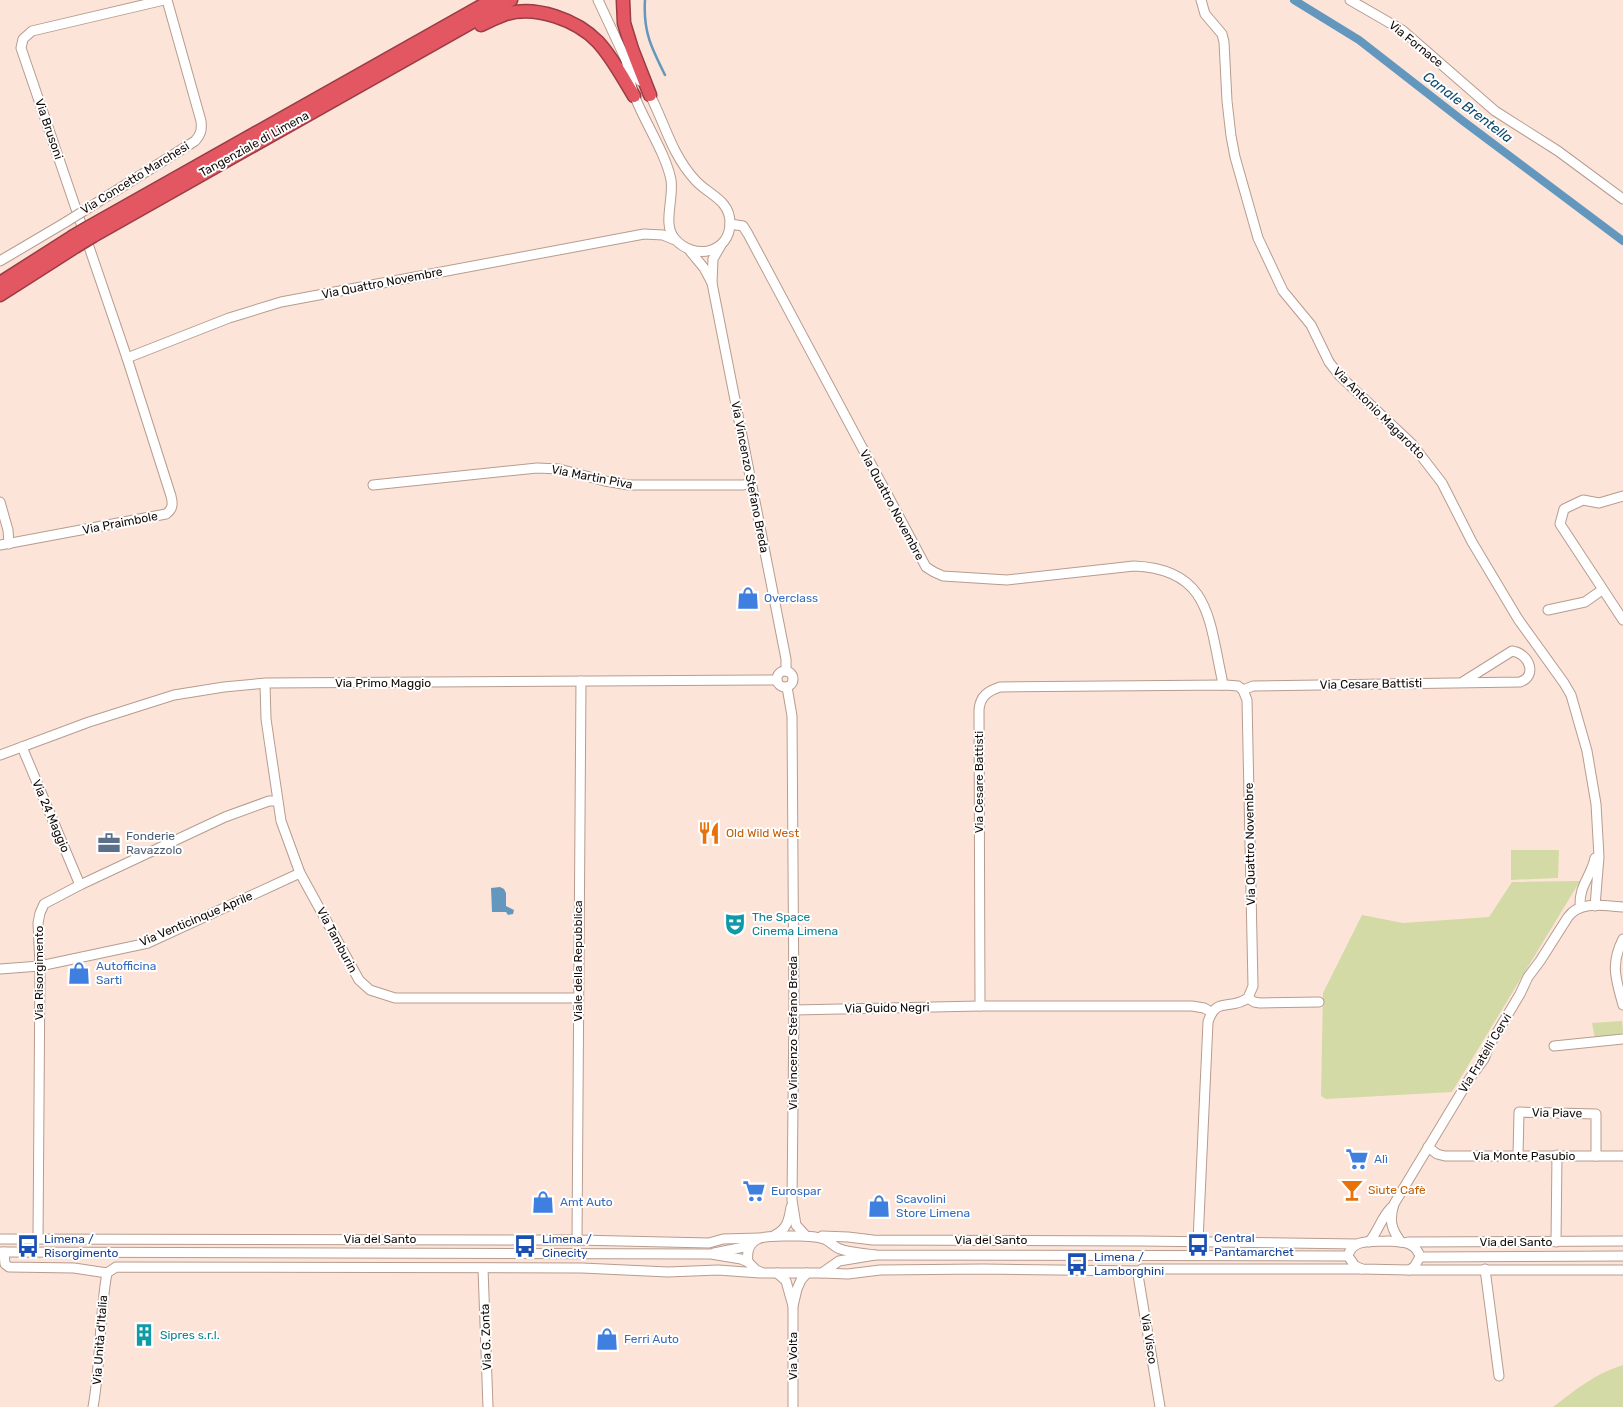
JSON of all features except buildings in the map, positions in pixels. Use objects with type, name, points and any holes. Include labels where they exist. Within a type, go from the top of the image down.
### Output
[{"type":"highway","points":[[394,54],[428,29],[478,0]]},
{"type":"highway","name":"Tangenziale di Limena","points":[[0,283],[394,54],[492,0]]},
{"type":"highway","name":"Tangenziale di Limena","points":[[91,231],[511,0]]},
{"type":"highway","points":[[623,0],[624,23],[650,95]]},
{"type":"highway","points":[[415,53],[507,14],[534,12],[559,17],[585,30],[609,56],[634,96]]},
{"type":"highway","name":"Tangenziale di Limena","points":[[0,295],[73,242]]},
{"type":"street","name":"Via Concetto Marchesi","points":[[0,261],[82,212],[195,141],[199,136],[202,129],[201,121],[165,0]]},
{"type":"street","name":"Via Brusoni","points":[[127,358],[21,48],[23,39],[32,31],[165,0]]},
{"type":"street","points":[[598,0],[626,60],[650,95],[676,155],[697,182],[719,198],[728,210],[730,224]]},
{"type":"street","name":"Via Antonio Magarotto","points":[[1201,0],[1205,14],[1222,34],[1233,150],[1258,238],[1283,291],[1311,325],[1334,368],[1412,444],[1442,483],[1472,542],[1518,619],[1564,683],[1576,708],[1587,751],[1596,804],[1599,857],[1595,906]]},
{"type":"street","name":"Via Fornace","points":[[1350,0],[1402,30],[1495,111],[1558,151],[1623,199]]},
{"type":"street","points":[[626,60],[634,96],[671,180],[672,195],[669,224],[671,234],[675,240]]},
{"type":"street","name":"Via Quattro Novembre","points":[[127,358],[229,318],[281,302],[644,234],[656,230],[670,216]]},
{"type":"street","name":"Via Quattro Novembre","points":[[730,224],[743,226],[926,567],[943,576],[1007,580],[1134,566],[1154,568],[1176,576],[1198,594],[1206,609],[1222,685]]},
{"type":"street","name":"Via Vincenzo Stefano Breda","points":[[730,224],[728,233],[713,259],[712,283],[786,659],[786,671],[793,677],[791,684],[787,687],[792,708],[794,1010],[792,1200],[796,1225],[806,1236]]},
{"type":"street","name":"Via Quattro Novembre","points":[[644,234],[663,235],[675,240]]},
{"type":"street","name":"Via Vincenzo Stefano Breda","points":[[675,240],[690,251],[704,268],[712,283]]},
{"type":"street","points":[[690,251],[700,253],[713,250],[721,244]]},
{"type":"street","name":"Via Praimbole","points":[[4,544],[170,512],[172,507],[171,496],[127,358]]},
{"type":"street","name":"Via Martin Piva","points":[[373,485],[545,468],[559,469],[629,485],[743,485],[751,483]]},
{"type":"street","points":[[1623,496],[1599,503],[1583,500],[1564,509],[1560,524],[1623,620]]},
{"type":"street","points":[[0,502],[8,530],[4,544]]},
{"type":"street","points":[[1548,610],[1585,602],[1602,590]]},
{"type":"street","name":"Via Cesare Battisti","points":[[980,1006],[979,705],[983,696],[990,690],[1000,687],[1222,685],[1238,686],[1243,690],[1253,686],[1461,683],[1520,682],[1524,681],[1528,676],[1530,665],[1522,653],[1512,651],[1461,683]]},
{"type":"street","points":[[786,671],[779,673],[776,680],[780,686],[787,687]]},
{"type":"street","name":"Via Primo Maggio","points":[[0,755],[120,712],[174,695],[224,687],[265,684],[776,680]]},
{"type":"street","name":"Viale della Repubblica","points":[[577,1240],[581,681]]},
{"type":"street","name":"Via Tamburin","points":[[265,684],[266,719],[281,821],[300,873],[364,986],[387,997],[404,999],[578,998]]},
{"type":"street","name":"Via Quattro Novembre","points":[[1243,690],[1247,700],[1253,974],[1253,986],[1248,998]]},
{"type":"street","name":"Via 24 Maggio","points":[[22,746],[80,885]]},
{"type":"street","name":"Via Risorgimento","points":[[38,1238],[40,966],[38,923],[44,904],[80,885],[225,817],[269,801],[277,801]]},
{"type":"street","name":"Via Antonio Magarotto","points":[[1580,906],[1580,893],[1593,865],[1598,843]]},
{"type":"street","name":"Via Venticinque Aprile","points":[[0,969],[40,966],[148,943],[300,873]]},
{"type":"street","points":[[1580,906],[1623,907]]},
{"type":"street","name":"Via Fratelli Cervi","points":[[1369,1242],[1374,1237],[1386,1213],[1394,1204],[1470,1078],[1484,1059],[1489,1046],[1528,977],[1570,914],[1580,906]]},
{"type":"street","points":[[1623,939],[1617,952],[1615,966],[1615,977],[1623,1005]]},
{"type":"street","points":[[1198,1242],[1208,1022],[1211,1012],[1217,1006],[1238,1003],[1248,998],[1260,1004],[1319,1002]]},
{"type":"street","points":[[980,1006],[1192,1006],[1204,1008],[1211,1012]]},
{"type":"street","name":"Via Guido Negri","points":[[794,1010],[980,1006]]},
{"type":"street","points":[[1554,1046],[1623,1038]]},
{"type":"street","name":"Via Piave","points":[[1518,1155],[1519,1112],[1596,1114],[1596,1156]]},
{"type":"street","name":"Via Monte Pasubio","points":[[1428,1147],[1437,1154],[1445,1156],[1623,1156]]},
{"type":"street","points":[[1556,1242],[1557,1155]]},
{"type":"street","name":"Via Vincenzo Stefano Breda","points":[[774,1236],[784,1230],[787,1224],[792,1200]]},
{"type":"street","name":"Via Fratelli Cervi","points":[[1394,1204],[1390,1218],[1392,1227],[1404,1242]]},
{"type":"street","points":[[817,1236],[829,1241],[834,1249],[835,1259],[822,1273]]},
{"type":"street","name":"Via del Santo","points":[[0,1238],[577,1240],[709,1243],[723,1239],[817,1236],[873,1240],[1357,1244],[1369,1242],[1623,1242]]},
{"type":"street","points":[[748,1262],[747,1253],[750,1246],[759,1238]]},
{"type":"street","points":[[1108,1241],[1109,1255]]},
{"type":"street","points":[[1292,1242],[1293,1256]]},
{"type":"street","points":[[1404,1242],[1419,1252],[1420,1257],[1414,1267],[1409,1270]]},
{"type":"street","points":[[1357,1244],[1349,1250],[1348,1256],[1355,1266],[1362,1269]]},
{"type":"street","points":[[832,1245],[848,1251],[875,1255],[1348,1256]]},
{"type":"street","points":[[750,1246],[711,1254],[2,1252],[5,1264],[9,1267],[74,1268],[107,1273],[116,1267],[582,1268],[668,1272],[718,1270],[763,1273],[848,1274],[880,1270],[983,1269],[1140,1271],[1142,1269],[1623,1270]]},
{"type":"street","name":"Via del Santo","points":[[356,1254],[356,1268]]},
{"type":"street","points":[[601,1254],[602,1270]]},
{"type":"street","points":[[711,1254],[748,1262],[756,1270],[763,1273]]},
{"type":"street","points":[[832,1264],[875,1255]]},
{"type":"street","points":[[1604,1270],[1605,1256]]},
{"type":"street","points":[[1420,1257],[1623,1256]]},
{"type":"street","name":"Via G. Zonta","points":[[483,1268],[488,1407]]},
{"type":"street","points":[[1485,1270],[1499,1376]]},
{"type":"street","name":"Via Visco","points":[[1140,1271],[1138,1275],[1160,1407]]},
{"type":"street","name":"Via Unità d'Italia","points":[[93,1407],[97,1385],[107,1273]]},
{"type":"street","points":[[778,1273],[786,1281],[793,1306]]},
{"type":"street","points":[[793,1306],[797,1289],[807,1273]]},
{"type":"street","name":"Via Volta","points":[[793,1306],[794,1407]]},
{"type":"green space","points":[[1511,850],[1559,850],[1558,878],[1511,880]]},
{"type":"green space","points":[[1580,881],[1452,1092],[1326,1099],[1321,1096],[1323,993],[1362,915],[1403,923],[1489,917],[1512,882]]},
{"type":"green space","points":[[1622,1021],[1623,1032],[1619,1036],[1595,1039],[1592,1023]]},
{"type":"green space","points":[[1623,1365],[1623,1407],[1553,1407],[1595,1377]]},
{"type":"water","points":[[500,887],[506,893],[506,906],[514,910],[513,914],[492,912],[491,888]]},
{"type":"waterway","points":[[645,0],[645,21],[649,39],[665,75]]},
{"type":"waterway","name":"Canale Brentella","points":[[1294,0],[1359,40],[1623,241]]},
{"type":"place","name":"Overclass","points":[[748,598]]},
{"type":"place","name":"Old Wild West","points":[[709,833]]},
{"type":"place","name":"Fonderie Ravazzolo","points":[[109,843]]},
{"type":"place","name":"The Space Cinema Limena","points":[[735,924]]},
{"type":"place","name":"Autofficina Sarti","points":[[79,973]]},
{"type":"place","name":"Alì","points":[[1357,1159]]},
{"type":"place","name":"Siute Cafè","points":[[1352,1190]]},
{"type":"place","name":"Eurospar","points":[[754,1191]]},
{"type":"place","name":"Amt Auto","points":[[543,1202]]},
{"type":"place","name":"Scavolini Store Limena","points":[[879,1206]]},
{"type":"place","name":"Central Pantamarchet","points":[[1198,1245]]},
{"type":"place","name":"Limena / Risorgimento","points":[[28,1246]]},
{"type":"place","name":"Limena / Cinecity","points":[[525,1246]]},
{"type":"place","name":"Limena / Lamborghini","points":[[1077,1264]]},
{"type":"place","name":"Sipres s.r.l.","points":[[144,1335]]},
{"type":"place","name":"Ferri Auto","points":[[607,1339]]}]
